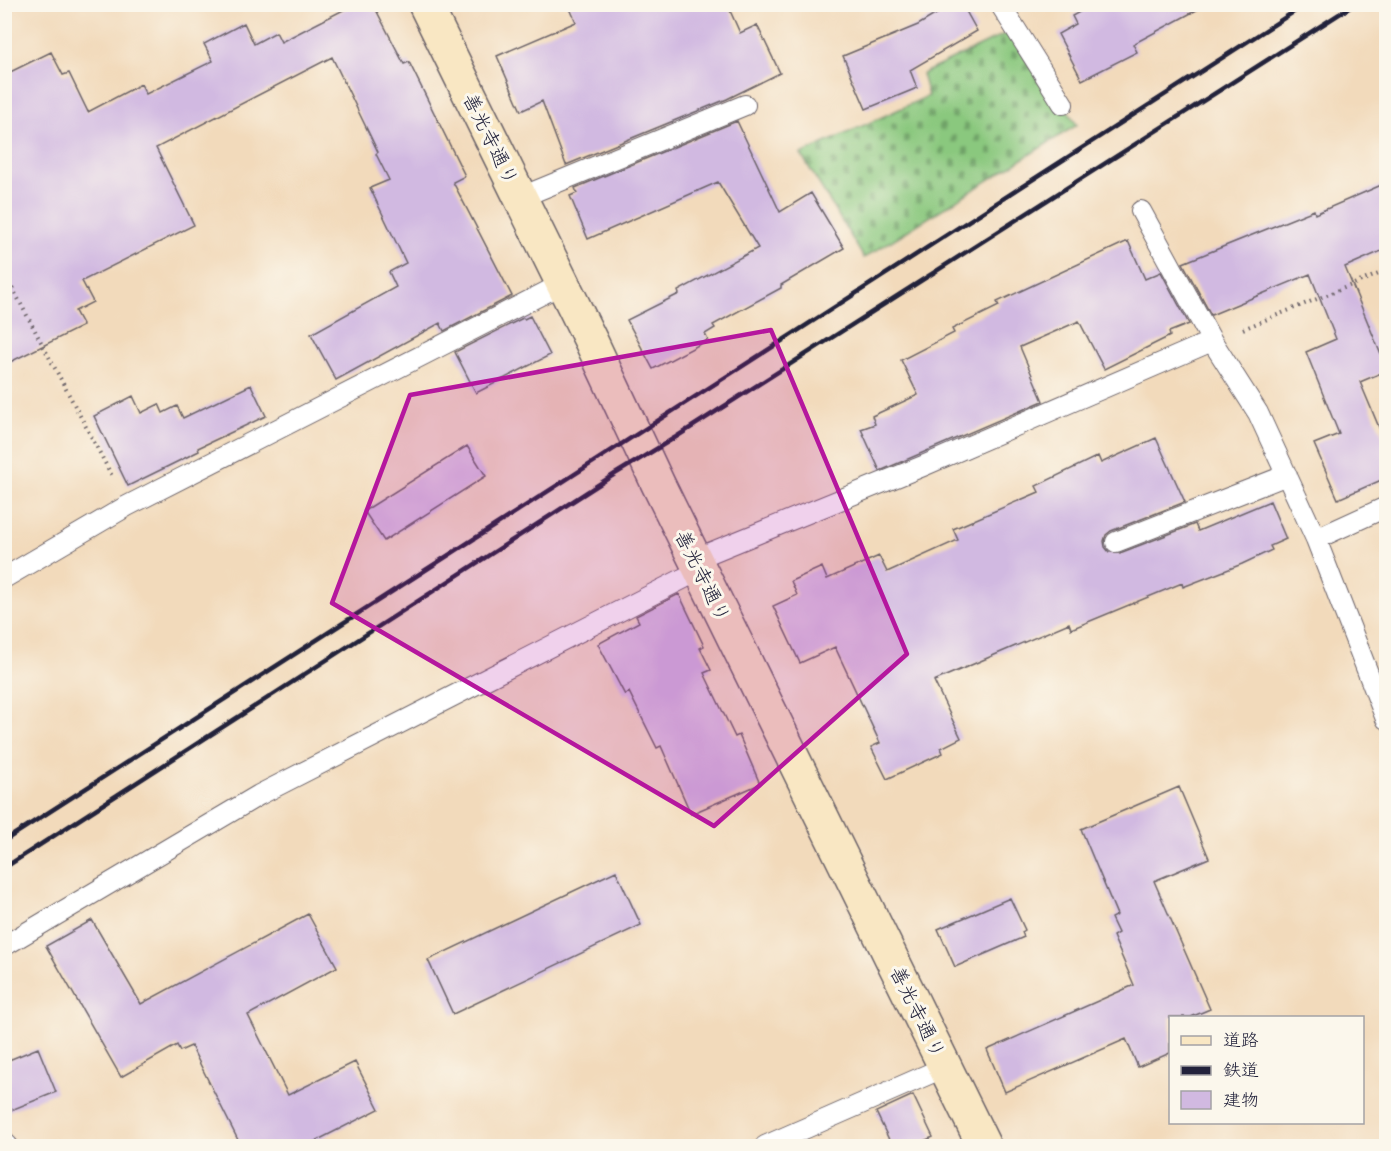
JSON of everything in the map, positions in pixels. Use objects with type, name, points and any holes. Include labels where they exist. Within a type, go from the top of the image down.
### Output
[{"type":"main road","name":"善光寺通り","points":[[425,4],[984,1146]]},
{"type":"lane","points":[[1000,4],[1063,104]]},
{"type":"lane","points":[[519,198],[745,105]]},
{"type":"lane","points":[[1141,211],[1212,341],[1258,413],[1316,539],[1386,719]]},
{"type":"lane","points":[[4,578],[127,506],[562,284]]},
{"type":"lane","points":[[4,946],[259,795],[698,565],[1212,341]]},
{"type":"lane","points":[[1116,542],[1287,475]]},
{"type":"lane","points":[[1316,539],[1386,507]]},
{"type":"lane","points":[[765,1146],[945,1067]]},
{"type":"lane","points":[[4,1142],[8,1146]]},
{"type":"path","points":[[1212,341],[1386,271]]},
{"type":"path","points":[[4,272],[127,506]]},
{"type":"highlighted area","points":[[771,330],[907,654],[714,826],[332,603],[410,395]]},
{"type":"green space","points":[[1015,29],[1077,125],[864,258],[801,154],[928,96],[922,74]]},
{"type":"building","points":[[355,4],[373,4],[404,64],[409,62],[465,176],[453,182],[512,296],[444,331],[440,323],[336,380],[311,334],[396,287],[389,272],[406,263],[370,188],[389,180],[332,57],[156,148],[194,225],[82,281],[93,302],[75,311],[83,326],[4,365],[4,75],[51,52],[63,75],[69,73],[88,112],[141,84],[146,94],[213,61],[204,44],[244,23],[254,44],[276,32],[281,42]]},
{"type":"building","points":[[568,4],[727,4],[740,33],[757,25],[780,73],[727,99],[566,165],[542,101],[521,111],[497,56],[576,22]]},
{"type":"building","points":[[953,4],[962,4],[977,31],[910,70],[917,88],[866,109],[843,56],[918,25]]},
{"type":"building","points":[[1094,4],[1208,4],[1133,44],[1137,52],[1082,80],[1058,34],[1076,24],[1072,16]]},
{"type":"building","points":[[737,121],[780,212],[811,193],[844,248],[781,285],[781,288],[713,325],[715,328],[705,334],[708,340],[653,369],[627,320],[679,294],[678,291],[758,248],[718,182],[588,239],[570,196],[577,193],[575,188]]},
{"type":"building","points":[[1386,183],[1386,249],[1345,267],[1386,367],[1386,371],[1360,382],[1386,444],[1386,478],[1338,499],[1314,444],[1339,434],[1306,352],[1336,339],[1310,274],[1211,315],[1183,263],[1314,210],[1315,214]]},
{"type":"building","points":[[1128,241],[1145,279],[1161,272],[1189,324],[1169,332],[1170,336],[1104,369],[1079,321],[1020,347],[1043,401],[880,471],[861,429],[875,424],[872,416],[918,395],[901,360],[954,333],[952,329],[999,306],[997,302]]},
{"type":"building","points":[[530,316],[550,355],[476,393],[455,352]]},
{"type":"building","points":[[251,385],[266,416],[198,448],[199,451],[128,486],[94,416],[133,396],[141,413],[159,404],[163,413],[177,406],[183,418]]},
{"type":"building","points":[[1156,438],[1185,502],[1111,531],[1106,535],[1104,541],[1109,552],[1120,553],[1195,524],[1198,531],[1270,501],[1286,539],[1270,546],[1272,550],[1242,564],[1183,587],[1182,583],[1071,629],[1069,623],[934,681],[961,738],[941,748],[943,753],[887,779],[871,747],[880,743],[835,647],[800,663],[773,606],[797,595],[791,581],[822,567],[827,579],[879,556],[887,572],[958,540],[953,529],[1039,492],[1036,486],[1098,456],[1101,463]]},
{"type":"building","points":[[467,446],[486,476],[384,541],[364,511]]},
{"type":"building","points":[[679,594],[704,646],[700,648],[711,670],[704,673],[735,737],[739,735],[760,784],[691,814],[661,746],[657,748],[629,692],[625,695],[598,644],[639,622],[636,616]]},
{"type":"building","points":[[1179,787],[1209,858],[1154,881],[1210,1009],[1193,1016],[1169,1016],[1169,1053],[1138,1067],[1126,1039],[1005,1092],[987,1050],[1134,985],[1113,936],[1118,933],[1111,918],[1117,915],[1081,829]]},
{"type":"building","points":[[616,871],[641,925],[453,1014],[428,960]]},
{"type":"building","points":[[1010,898],[1025,930],[1022,932],[1024,937],[955,967],[938,929]]},
{"type":"building","points":[[308,914],[337,967],[248,1015],[288,1095],[355,1062],[379,1109],[306,1146],[241,1146],[191,1046],[180,1051],[177,1045],[121,1077],[46,946],[92,920],[141,1004]]},
{"type":"building","points":[[38,1048],[56,1092],[4,1113],[4,1062]]},
{"type":"building","points":[[913,1095],[933,1137],[912,1146],[892,1146],[876,1112]]},
{"type":"railway","points":[[4,841],[1306,4]]},
{"type":"railway","points":[[4,868],[615,474],[1355,4]]}]
